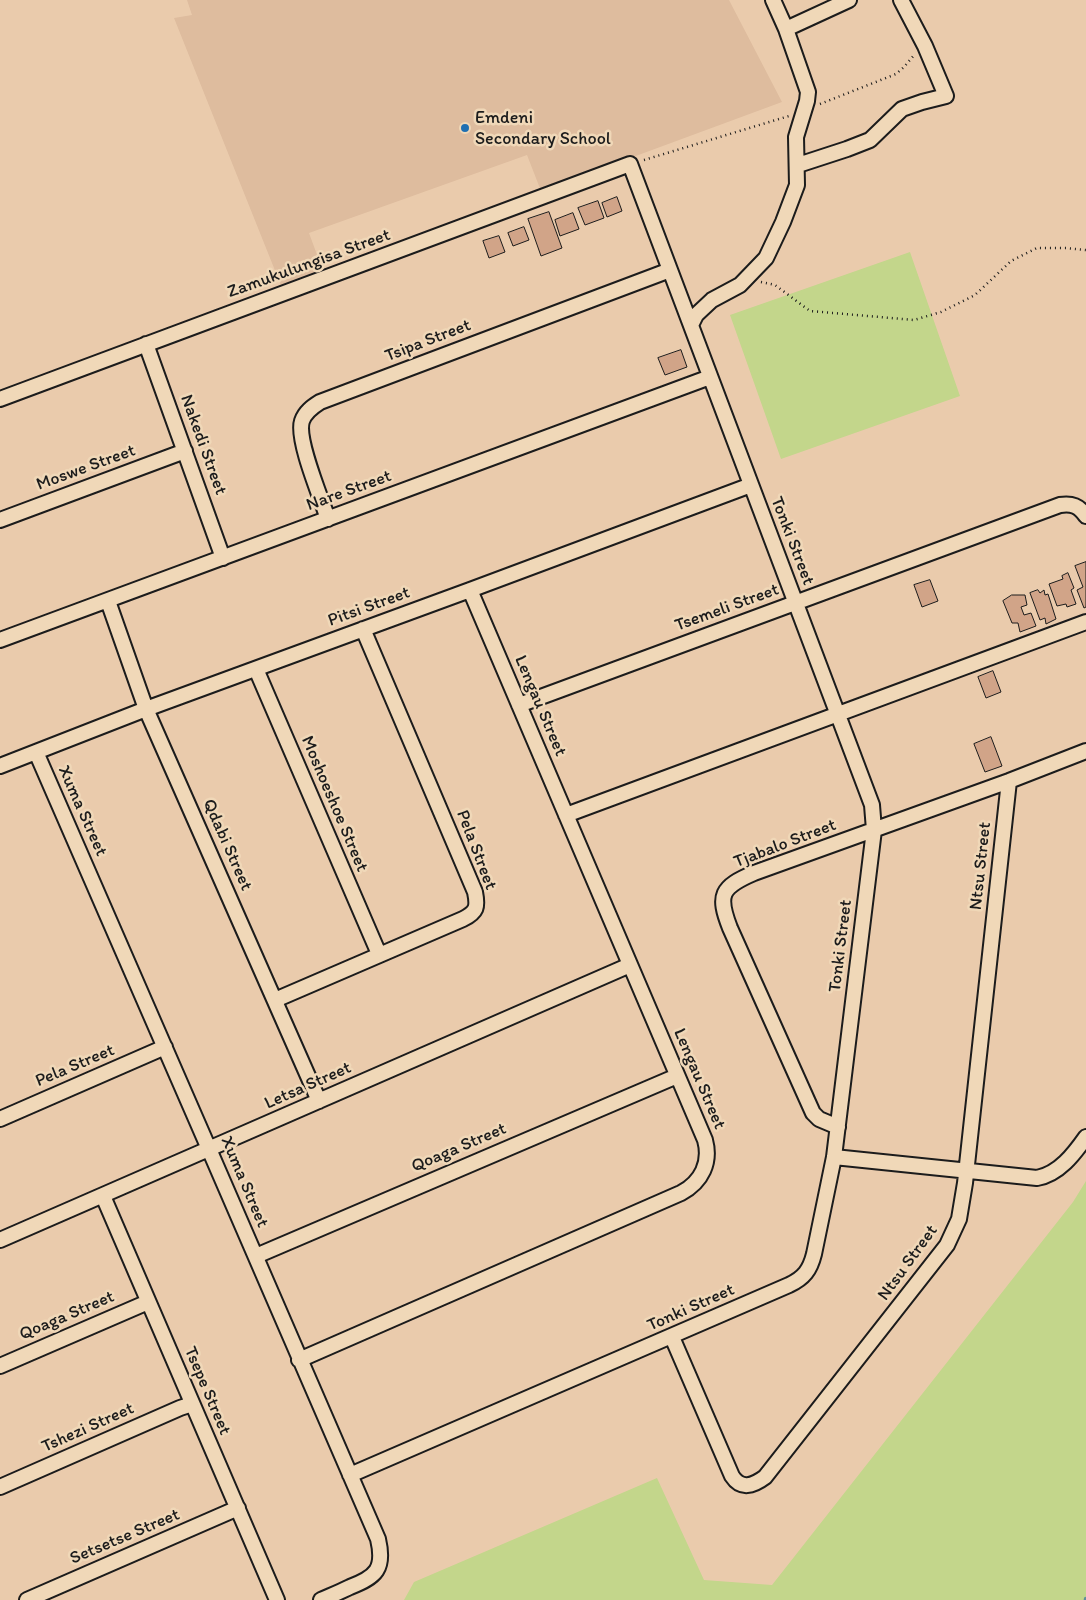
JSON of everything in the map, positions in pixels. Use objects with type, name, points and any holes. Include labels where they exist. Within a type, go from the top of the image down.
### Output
[{"type":"street","points":[[691,326],[696,315],[712,300],[740,285],[766,258],[797,185],[796,137],[808,92],[786,29],[773,0]]},
{"type":"street","points":[[786,29],[849,0]]},
{"type":"street","points":[[798,165],[847,150],[870,140],[902,110],[922,102],[946,96],[925,46],[901,0]]},
{"type":"street","name":"Tonki Street","points":[[350,1474],[796,1282],[806,1274],[814,1254],[838,1127],[874,830],[872,805],[630,164]]},
{"type":"street","name":"Zamukulungisa Street","points":[[1,397],[630,164]]},
{"type":"street","name":"Tsipa Street","points":[[328,519],[301,437],[302,420],[311,407],[329,398],[670,270]]},
{"type":"street","name":"Nakedi Street","points":[[146,344],[223,558]]},
{"type":"street","name":"Nare Street","points":[[0,640],[710,377]]},
{"type":"street","name":"Moswe Street","points":[[0,520],[185,451]]},
{"type":"street","name":"Pitsi Street","points":[[0,766],[146,708],[751,485]]},
{"type":"street","name":"Tsemeli Street","points":[[519,705],[1060,506],[1068,504],[1075,506],[1086,516]]},
{"type":"street","name":"Lengau Street","points":[[299,1360],[654,1205],[691,1187],[703,1172],[706,1163],[707,1149],[705,1140],[470,590]]},
{"type":"street","name":"Qdabi Street","points":[[108,600],[146,708],[319,1101]]},
{"type":"street","points":[[566,815],[1086,622]]},
{"type":"street","name":"Pela Street","points":[[275,1000],[471,915],[476,908],[475,892],[363,629]]},
{"type":"street","name":"Moshoeshoe Street","points":[[256,669],[379,954]]},
{"type":"street","name":"Tjabalo Street","points":[[838,1127],[819,1120],[813,1114],[730,928],[722,901],[726,890],[744,877],[1009,781],[1086,751]]},
{"type":"street","name":"Xuma Street","points":[[36,752],[378,1539],[380,1563],[376,1572],[370,1578],[321,1600]]},
{"type":"street","name":"Ntsu Street","points":[[672,1337],[732,1476],[738,1484],[750,1485],[765,1477],[771,1470],[948,1245],[959,1219],[966,1171],[1009,781]]},
{"type":"street","name":"Letsa Street","points":[[0,1240],[630,966]]},
{"type":"street","name":"Pela Street","points":[[0,1119],[165,1047]]},
{"type":"street","name":"Qoaga Street","points":[[256,1256],[678,1076]]},
{"type":"street","points":[[834,1156],[966,1171],[1030,1177],[1044,1176],[1061,1167],[1086,1137]]},
{"type":"street","name":"Tsepe Street","points":[[102,1196],[277,1600]]},
{"type":"street","name":"Qoaga Street","points":[[0,1366],[148,1302]]},
{"type":"street","name":"Tshezi Street","points":[[0,1487],[192,1404]]},
{"type":"street","name":"Setsetse Street","points":[[28,1600],[238,1508]]},
{"type":"path","points":[[630,164],[804,110],[896,74],[925,46]]},
{"type":"path","points":[[746,279],[775,285],[810,311],[914,320],[941,312],[975,295],[1011,261],[1037,248],[1086,250]]},
{"type":"shaded area","name":"Emdeni Secondary School","points":[[187,0],[729,0],[782,102],[541,191],[527,155],[309,233],[323,271],[282,288],[174,18],[192,15]]},
{"type":"green space","points":[[910,252],[960,396],[781,459],[730,315]]},
{"type":"green space","points":[[1086,1181],[1086,1600],[404,1600],[414,1582],[657,1478],[704,1580],[772,1585],[1073,1202]]},
{"type":"building","points":[[617,197],[622,211],[607,217],[602,203]]},
{"type":"building","points":[[598,201],[604,218],[585,225],[578,208]]},
{"type":"building","points":[[549,212],[562,248],[541,256],[528,219]]},
{"type":"building","points":[[573,213],[579,229],[560,236],[555,220]]},
{"type":"building","points":[[524,227],[529,240],[513,246],[508,233]]},
{"type":"building","points":[[499,236],[505,252],[489,258],[483,241]]},
{"type":"building","points":[[681,350],[687,367],[665,375],[658,358]]},
{"type":"building","points":[[1086,562],[1086,607],[1084,608],[1077,590],[1083,587],[1075,566]]},
{"type":"building","points":[[1068,573],[1074,588],[1071,590],[1076,604],[1067,607],[1066,604],[1057,606],[1049,584],[1063,579],[1062,576]]},
{"type":"building","points":[[930,580],[938,601],[922,607],[914,585]]},
{"type":"building","points":[[1038,590],[1040,593],[1044,590],[1045,595],[1048,594],[1056,619],[1046,624],[1045,618],[1040,620],[1030,593]]},
{"type":"building","points":[[1012,595],[1025,595],[1027,605],[1021,607],[1024,615],[1031,613],[1036,626],[1020,632],[1018,623],[1012,623],[1003,601]]},
{"type":"building","points":[[993,671],[1001,692],[986,698],[978,677]]},
{"type":"building","points":[[991,737],[1002,766],[985,772],[974,744]]},
{"type":"place","name":"Emdeni Secondary School","points":[[465,128]]}]
